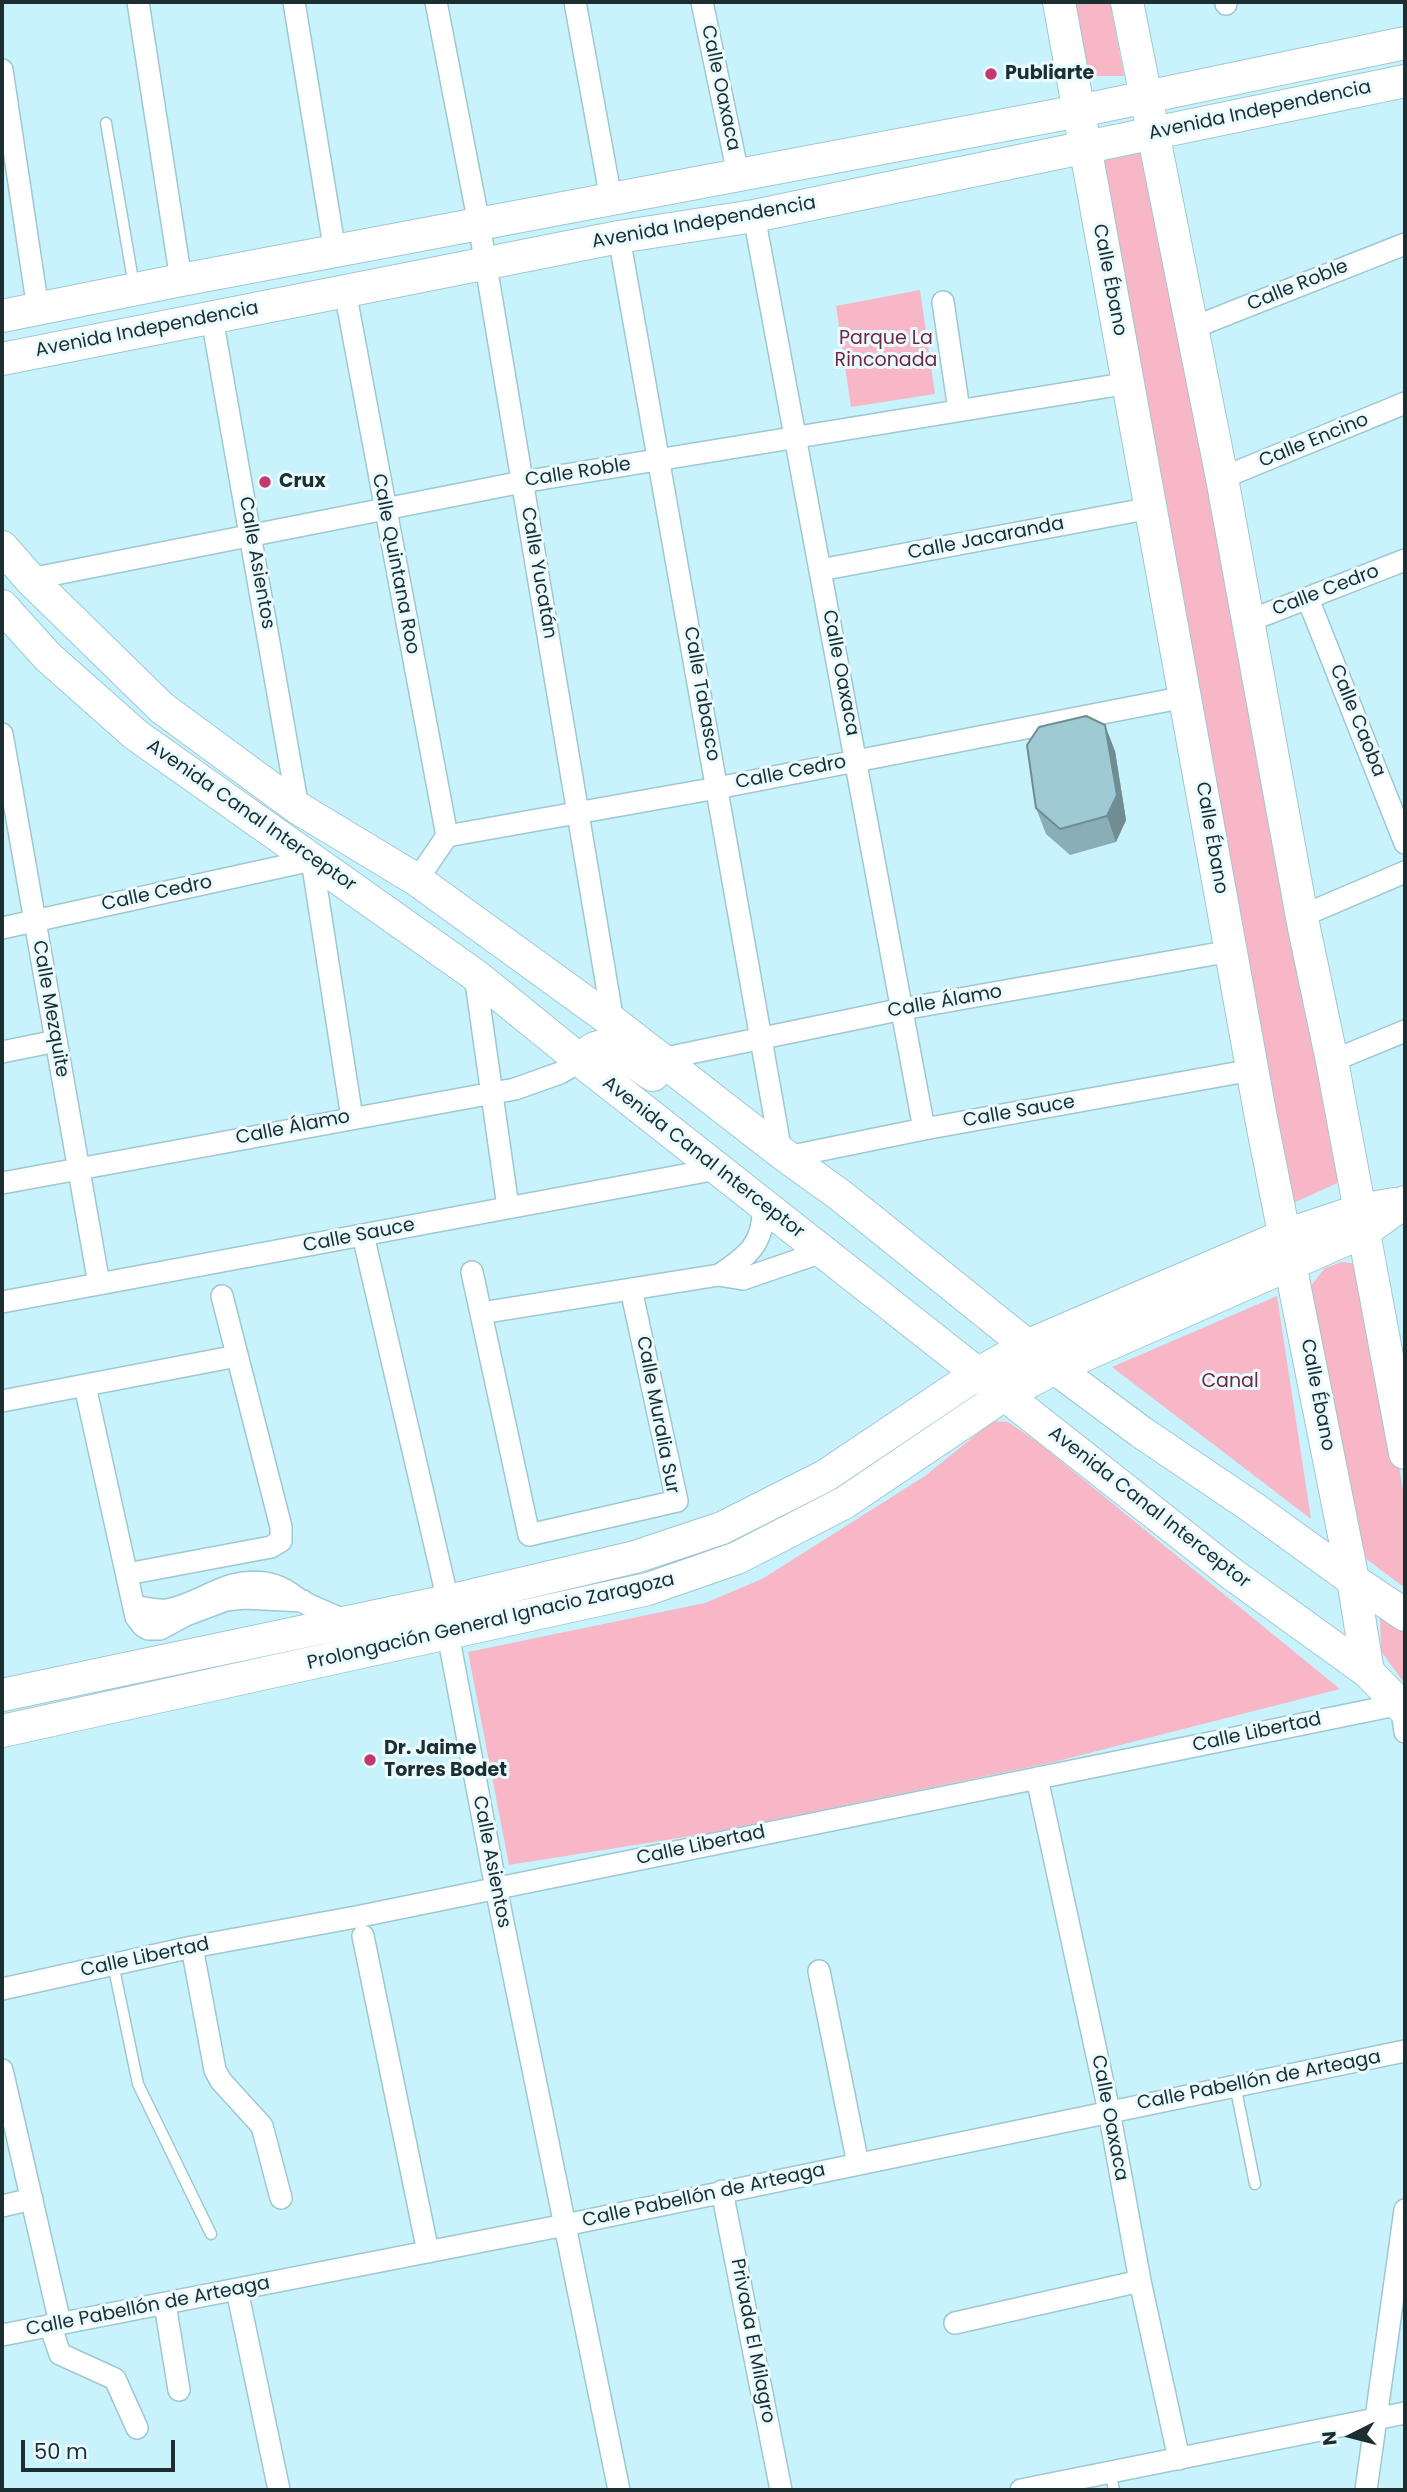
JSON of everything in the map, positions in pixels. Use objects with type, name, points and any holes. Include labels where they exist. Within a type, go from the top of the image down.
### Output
[{"type":"main road","name":"Calle Ébano","points":[[1059,2],[1252,1070],[1353,1580],[1368,1672]]},
{"type":"main road","points":[[1127,2],[1222,478],[1302,916],[1363,1220],[1399,1382],[1405,1453]]},
{"type":"main road","name":"Avenida Independencia","points":[[2,316],[1079,111],[1405,43]]},
{"type":"main road","name":"Avenida Independencia","points":[[2,359],[619,237],[754,216],[1405,81]]},
{"type":"main road","name":"Avenida Canal Interceptor","points":[[2,547],[30,579],[162,708],[298,808],[417,880],[613,1022],[841,1195],[1055,1368],[1141,1432],[1405,1615]]},
{"type":"main road","name":"Avenida Canal Interceptor","points":[[2,606],[48,657],[136,734],[475,975],[581,1062],[1232,1574],[1368,1672],[1404,1715]]},
{"type":"main road","points":[[475,975],[502,986],[552,1016],[564,1019],[575,1016],[581,1007],[581,999]]},
{"type":"main road","points":[[581,1062],[600,1046],[619,1054],[685,1094],[730,1112]]},
{"type":"main road","name":"Prolongación General Ignacio Zaragoza","points":[[2,1695],[448,1601],[635,1557],[722,1528],[825,1476],[977,1374],[1029,1345],[1288,1250],[1405,1202]]},
{"type":"main road","name":"Prolongación General Ignacio Zaragoza","points":[[2,1731],[648,1589],[737,1558],[844,1503],[1004,1395],[1288,1250]]},
{"type":"street","points":[[138,2],[181,280]]},
{"type":"street","points":[[294,2],[335,252]]},
{"type":"street","name":"Calle Yucatán","points":[[436,2],[479,224],[613,1022]]},
{"type":"street","points":[[575,2],[611,199]]},
{"type":"street","name":"Calle Oaxaca","points":[[702,2],[738,174]]},
{"type":"street","points":[[2,70],[38,309]]},
{"type":"street","name":"Calle Oaxaca","points":[[754,216],[924,1129]]},
{"type":"street","name":"Calle Tabasco","points":[[619,237],[784,1154]]},
{"type":"street","name":"Calle Roble","points":[[1192,328],[1405,244]]},
{"type":"street","name":"Calle Quintana Roo","points":[[345,290],[447,836]]},
{"type":"street","points":[[943,302],[959,410]]},
{"type":"street","name":"Calle Asientos","points":[[212,318],[298,808]]},
{"type":"street","name":"Calle Roble","points":[[30,579],[522,482],[1129,383]]},
{"type":"street","name":"Calle Encino","points":[[1222,478],[1405,403]]},
{"type":"street","name":"Calle Jacaranda","points":[[820,570],[1151,509]]},
{"type":"street","name":"Calle Cedro","points":[[1247,622],[1405,560]]},
{"type":"street","name":"Calle Caoba","points":[[1308,599],[1405,843]]},
{"type":"street","name":"Calle Cedro","points":[[447,836],[718,788],[1185,696]]},
{"type":"street","name":"Calle Mezquite","points":[[2,734],[99,1284]]},
{"type":"street","points":[[417,880],[447,836]]},
{"type":"street","points":[[312,860],[352,1118]]},
{"type":"street","name":"Calle Cedro","points":[[2,928],[312,860]]},
{"type":"street","points":[[1302,916],[1405,872]]},
{"type":"street","name":"Calle Álamo","points":[[661,1059],[902,1009],[1231,951]]},
{"type":"street","points":[[475,975],[508,1207]]},
{"type":"street","points":[[1332,1062],[1405,1031]]},
{"type":"street","points":[[2,1052],[56,1041]]},
{"type":"street","name":"Calle Álamo","points":[[2,1183],[492,1093],[534,1084],[581,1062]]},
{"type":"street","name":"Calle Sauce","points":[[784,1154],[1252,1070]]},
{"type":"street","name":"Calle Sauce","points":[[2,1302],[717,1169]]},
{"type":"street","points":[[719,1275],[746,1256],[755,1245],[761,1233],[763,1205]]},
{"type":"street","name":"Calle Asientos","points":[[363,1235],[448,1601],[448,1634],[496,1888],[619,2490]]},
{"type":"street","points":[[481,1313],[719,1275],[743,1279],[822,1252]]},
{"type":"street","name":"Calle Muralia Sur","points":[[472,1272],[529,1535],[677,1501],[631,1289]]},
{"type":"street","points":[[127,1574],[271,1547],[281,1541],[281,1527],[222,1296]]},
{"type":"street","points":[[2,1401],[237,1356]]},
{"type":"street","points":[[85,1385],[135,1606],[150,1610],[167,1609],[223,1587],[247,1582],[285,1588],[303,1601],[348,1622]]},
{"type":"street","name":"Calle Libertad","points":[[2,1989],[192,1947],[1037,1778],[1404,1715]]},
{"type":"street","name":"Calle Oaxaca","points":[[1037,1778],[1179,2459]]},
{"type":"street","points":[[363,1936],[428,2252]]},
{"type":"street","points":[[192,1947],[215,2070],[221,2081],[262,2126],[281,2198]]},
{"type":"street","points":[[819,1971],[858,2164]]},
{"type":"street","name":"Calle Pabellón de Arteaga","points":[[2,2335],[565,2225],[1405,2051]]},
{"type":"street","points":[[2,2070],[8,2126],[32,2199],[60,2354],[115,2379],[137,2428]]},
{"type":"street","name":"Privada El Milagro","points":[[722,2191],[781,2490]]},
{"type":"street","points":[[2,2206],[32,2199]]},
{"type":"street","points":[[1366,2490],[1405,2210]]},
{"type":"street","points":[[955,2323],[1140,2281]]},
{"type":"street","points":[[237,2290],[279,2490]]},
{"type":"street","points":[[165,2304],[180,2390]]},
{"type":"street","points":[[1021,2490],[1112,2481],[1179,2459],[1405,2413]]},
{"type":"lane","points":[[106,123],[135,289]]},
{"type":"lane","points":[[113,1964],[138,2084],[211,2234]]},
{"type":"lane","points":[[1235,2085],[1255,2184]]},
{"type":"green space","points":[[1074,2],[1110,2],[1124,76],[1090,76]]},
{"type":"green space","points":[[1144,139],[1342,1181],[1291,1204],[1103,159]]},
{"type":"green space","name":"Parque La Rinconada","points":[[920,290],[935,394],[851,407],[836,306]]},
{"type":"green space","points":[[1342,1262],[1360,1264],[1367,1269],[1405,1503],[1405,1588],[1365,1558],[1359,1544],[1309,1288],[1325,1268]]},
{"type":"green space","name":"Canal","points":[[1277,1296],[1311,1519],[1112,1367]]},
{"type":"green space","points":[[993,1421],[1008,1422],[1036,1441],[1340,1689],[1054,1762],[710,1833],[509,1865],[468,1652],[705,1603],[762,1579],[925,1476]]},
{"type":"green space","points":[[1380,1614],[1405,1633],[1405,1684],[1381,1651]]},
{"type":"building","points":[[1086,716],[1105,725],[1117,795],[1107,816],[1060,829],[1036,808],[1027,745],[1039,727]]},
{"type":"place","name":"Publiarte","points":[[991,74]]},
{"type":"place","name":"Crux","points":[[265,482]]},
{"type":"place","name":"Dr. Jaime Torres Bodet","points":[[370,1760]]}]
